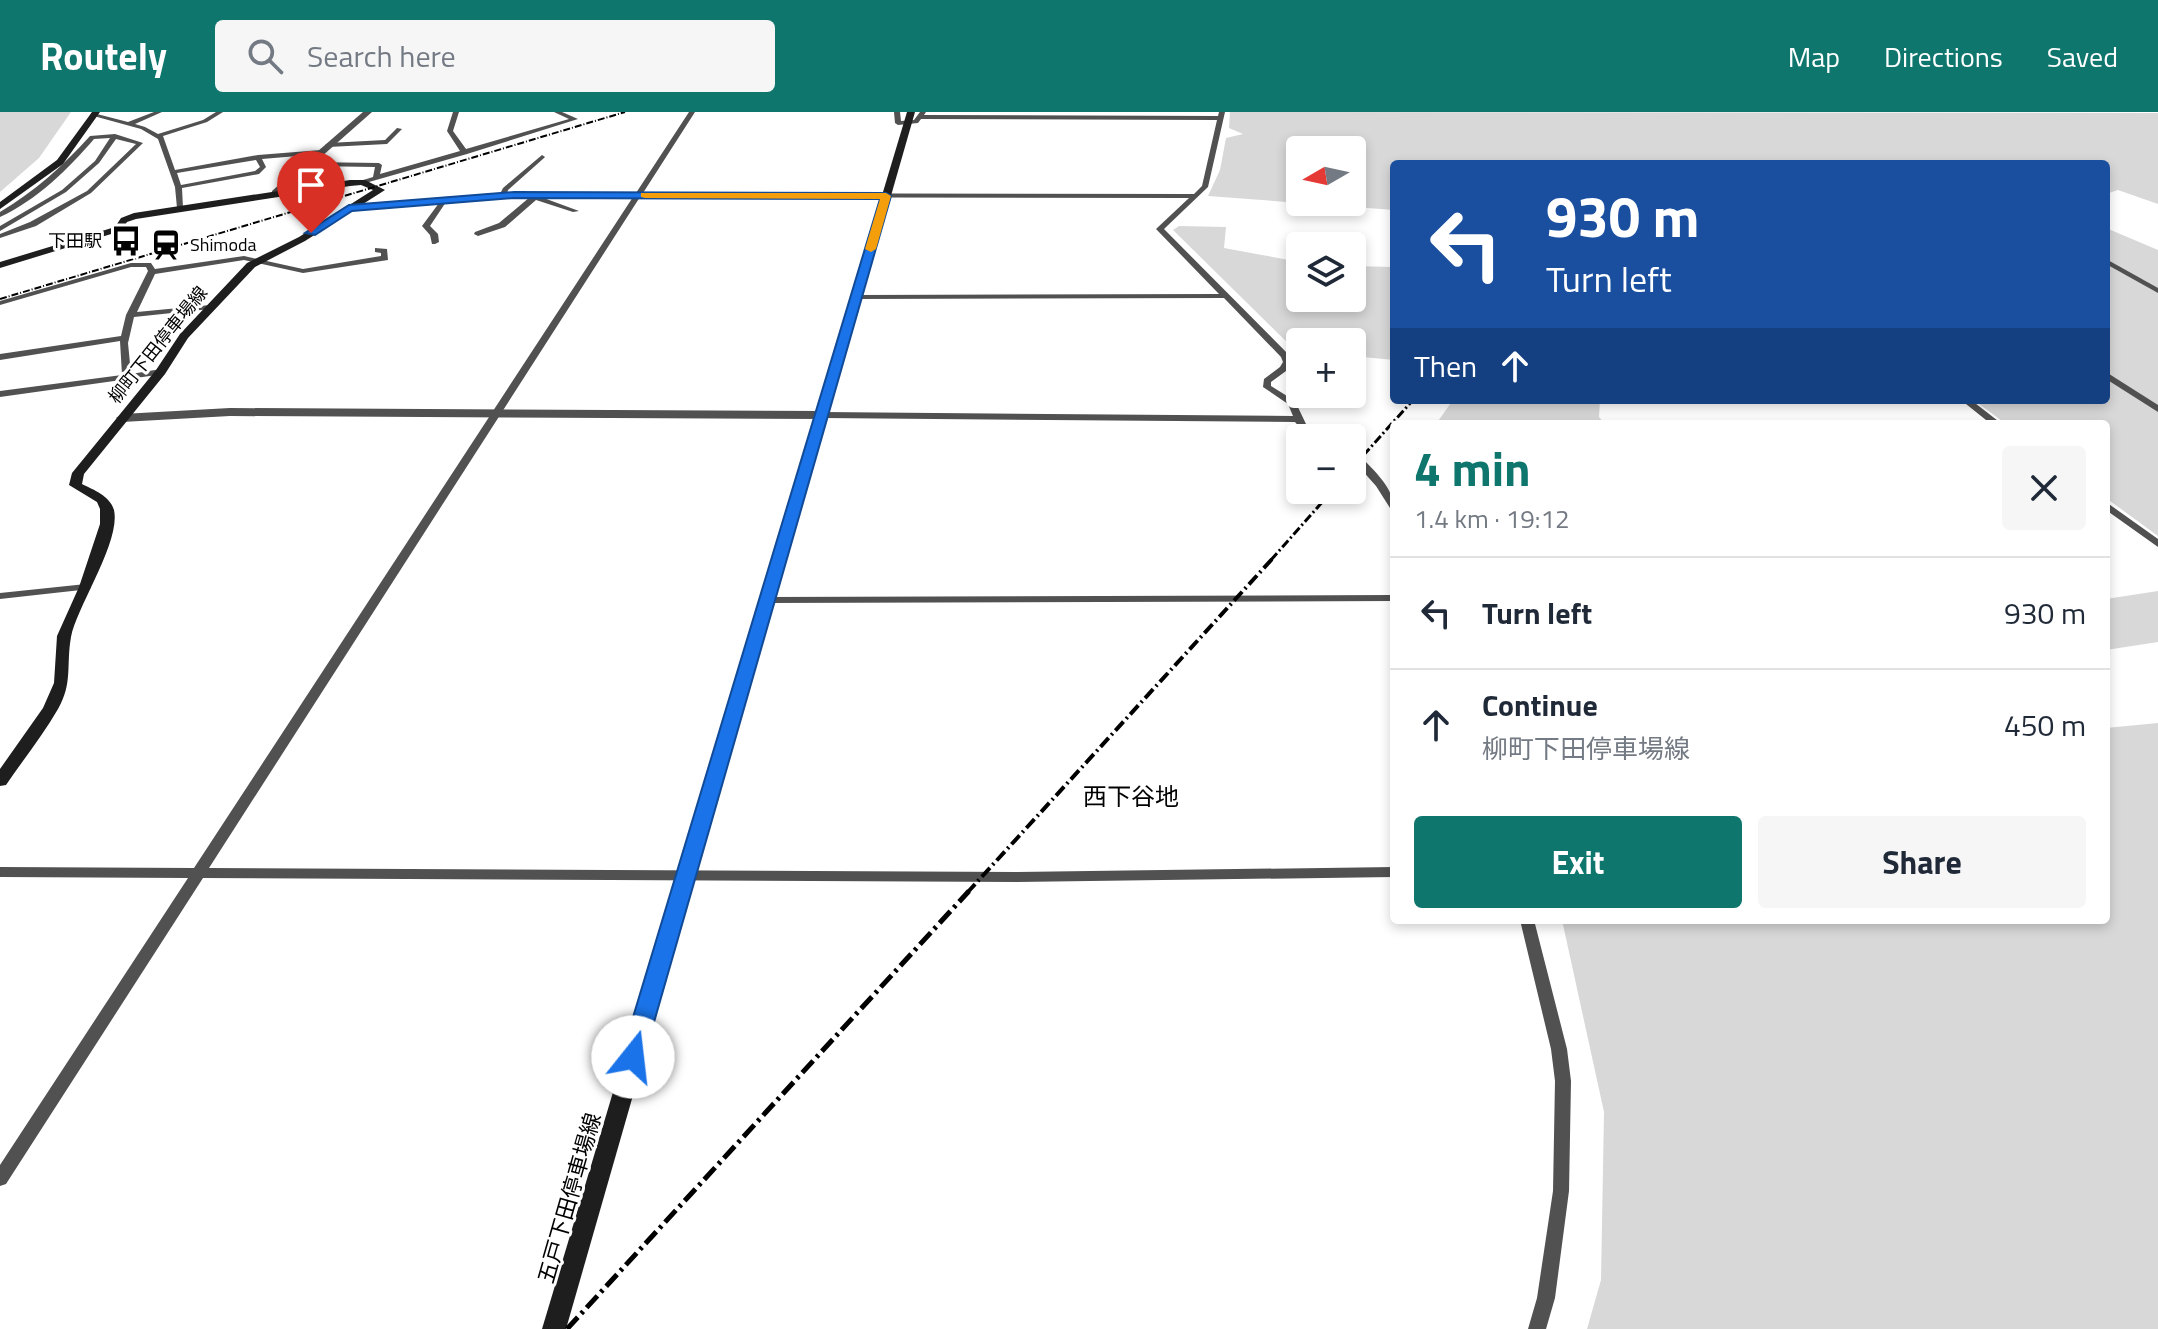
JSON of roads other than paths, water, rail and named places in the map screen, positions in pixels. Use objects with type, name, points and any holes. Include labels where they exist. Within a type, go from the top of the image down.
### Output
[{"type":"main road","points":[[2,211],[60,162],[95,113]]},
{"type":"main road","name":"五戸下田停車場線","points":[[554,1329],[685,875],[912,115]]},
{"type":"main road","points":[[0,265],[111,232],[127,218],[362,182]]},
{"type":"main road","name":"柳町下田停車場線","points":[[0,781],[56,696],[64,669],[64,636],[86,587],[109,516],[102,500],[75,485],[75,481],[161,372],[184,336],[210,307],[258,260],[302,239],[380,190],[362,182]]},
{"type":"street","points":[[129,124],[159,112]]},
{"type":"street","points":[[83,148],[140,143],[205,121],[220,112]]},
{"type":"street","points":[[275,193],[368,112]]},
{"type":"street","points":[[456,112],[450,131],[465,153]]},
{"type":"street","points":[[362,182],[575,119],[557,112]]},
{"type":"street","points":[[0,1179],[692,112]]},
{"type":"street","points":[[95,113],[158,136],[178,187],[180,208]]},
{"type":"street","points":[[912,115],[1221,115],[1205,187],[1160,229],[1285,356],[1287,362],[1283,369],[1267,381],[1267,387],[1292,403],[1295,419],[1300,424]]},
{"type":"street","points":[[173,172],[258,157],[387,142],[399,129]]},
{"type":"street","points":[[2,211],[34,195],[70,165],[92,137],[115,136],[140,143]]},
{"type":"street","points":[[0,232],[58,195],[81,176],[96,163],[115,136]]},
{"type":"street","points":[[0,232],[13,232],[56,213],[89,192],[140,143]]},
{"type":"street","points":[[178,187],[257,173],[263,167],[258,157]]},
{"type":"street","points":[[503,196],[505,189],[542,157]]},
{"type":"street","points":[[70,165],[96,163]]},
{"type":"street","points":[[309,164],[379,165],[376,179]]},
{"type":"street","points":[[55,177],[108,175]]},
{"type":"street","points":[[34,195],[58,195]]},
{"type":"street","points":[[349,208],[503,196],[1196,196]]},
{"type":"street","points":[[536,196],[575,211]]},
{"type":"street","points":[[478,234],[502,225],[536,196]]},
{"type":"street","points":[[435,242],[434,234],[426,226],[444,201]]},
{"type":"street","points":[[2,211],[29,213]]},
{"type":"street","points":[[152,272],[237,258],[309,271],[385,258],[384,251],[378,250]]},
{"type":"street","points":[[2110,263],[2158,291]]},
{"type":"street","points":[[0,303],[131,265],[148,265],[152,272]]},
{"type":"street","points":[[127,376],[122,338],[152,272]]},
{"type":"street","points":[[857,297],[1223,296]]},
{"type":"street","points":[[130,315],[210,307]]},
{"type":"street","points":[[0,357],[122,338]]},
{"type":"street","points":[[0,394],[161,372]]},
{"type":"street","points":[[2110,378],[2158,409]]},
{"type":"street","points":[[1970,404],[1992,420]]},
{"type":"street","points":[[122,418],[230,412],[1295,419]]},
{"type":"street","points":[[1366,468],[1390,500]]},
{"type":"street","points":[[2110,508],[2158,544]]},
{"type":"street","points":[[0,596],[86,587]]},
{"type":"street","points":[[767,600],[1390,598]]},
{"type":"street","points":[[0,872],[1017,877],[1390,872]]},
{"type":"street","points":[[1528,924],[1559,1049],[1563,1081],[1561,1191],[1546,1298],[1537,1329]]},
{"type":"railway","points":[[0,299],[625,112]]},
{"type":"railway","points":[[1395,420],[1409,404]]},
{"type":"railway","points":[[1366,452],[1390,426]]},
{"type":"railway","points":[[1271,560],[1321,504]]},
{"type":"railway","points":[[967,893],[1273,558]]},
{"type":"railway","points":[[567,1329],[969,891]]},
{"type":"place","name":"下田駅","points":[[126,241]]},
{"type":"place","name":"Shimoda","points":[[166,245]]},
{"type":"district","name":"西下谷地","points":[[1131,797]]}]
